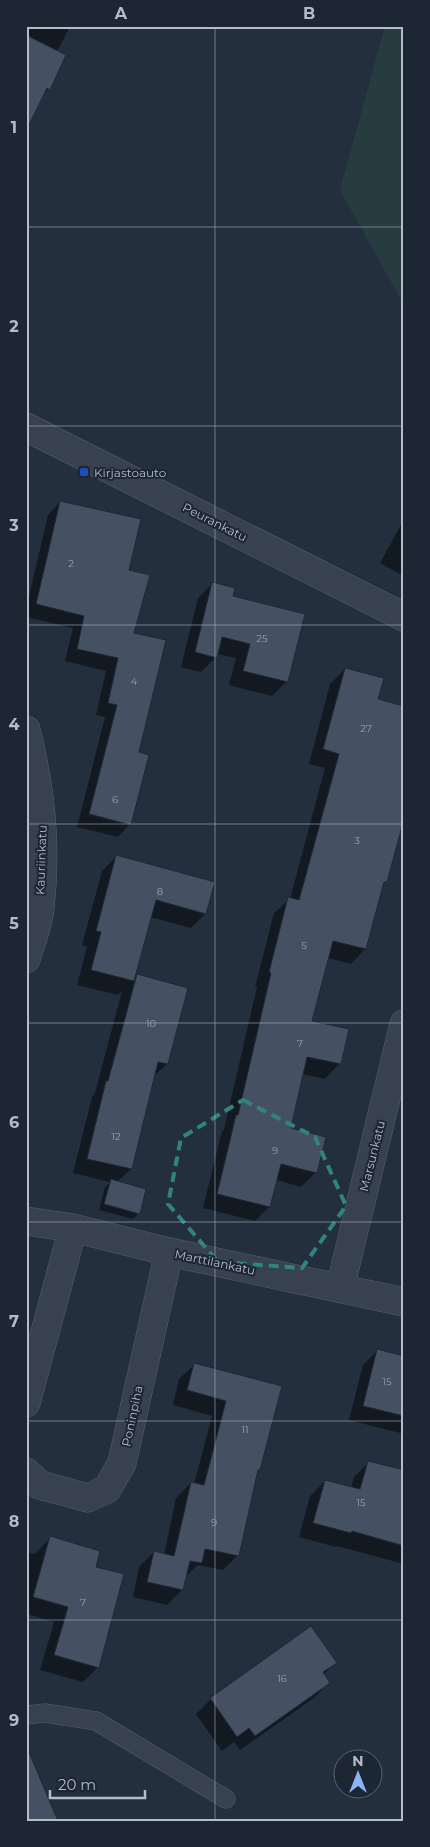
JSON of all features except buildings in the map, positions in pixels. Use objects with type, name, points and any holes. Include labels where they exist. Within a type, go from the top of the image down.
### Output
[{"type":"street","name":"Peurankatu","points":[[26,427],[404,618]]},
{"type":"street","name":"Kauriinkatu","points":[[26,730],[33,758],[43,823],[40,910],[26,960]]},
{"type":"street","name":"Marsunkatu","points":[[340,1288],[404,1024]]},
{"type":"street","name":"Marttilankatu","points":[[26,1221],[72,1228],[169,1252],[404,1302]]},
{"type":"street","points":[[26,1404],[72,1228]]},
{"type":"street","name":"Poninpiha","points":[[26,1472],[40,1484],[88,1498],[107,1489],[122,1463],[169,1252]]},
{"type":"lane","points":[[26,1715],[45,1713],[96,1721],[226,1799]]},
{"type":"highlighted area","points":[[243,1100],[315,1137],[346,1206],[302,1268],[218,1262],[168,1204],[181,1138]]},
{"type":"green space","points":[[385,26],[404,26],[404,305],[340,190]]},
{"type":"place","name":"Kirjastoauto","points":[[84,472]]}]
